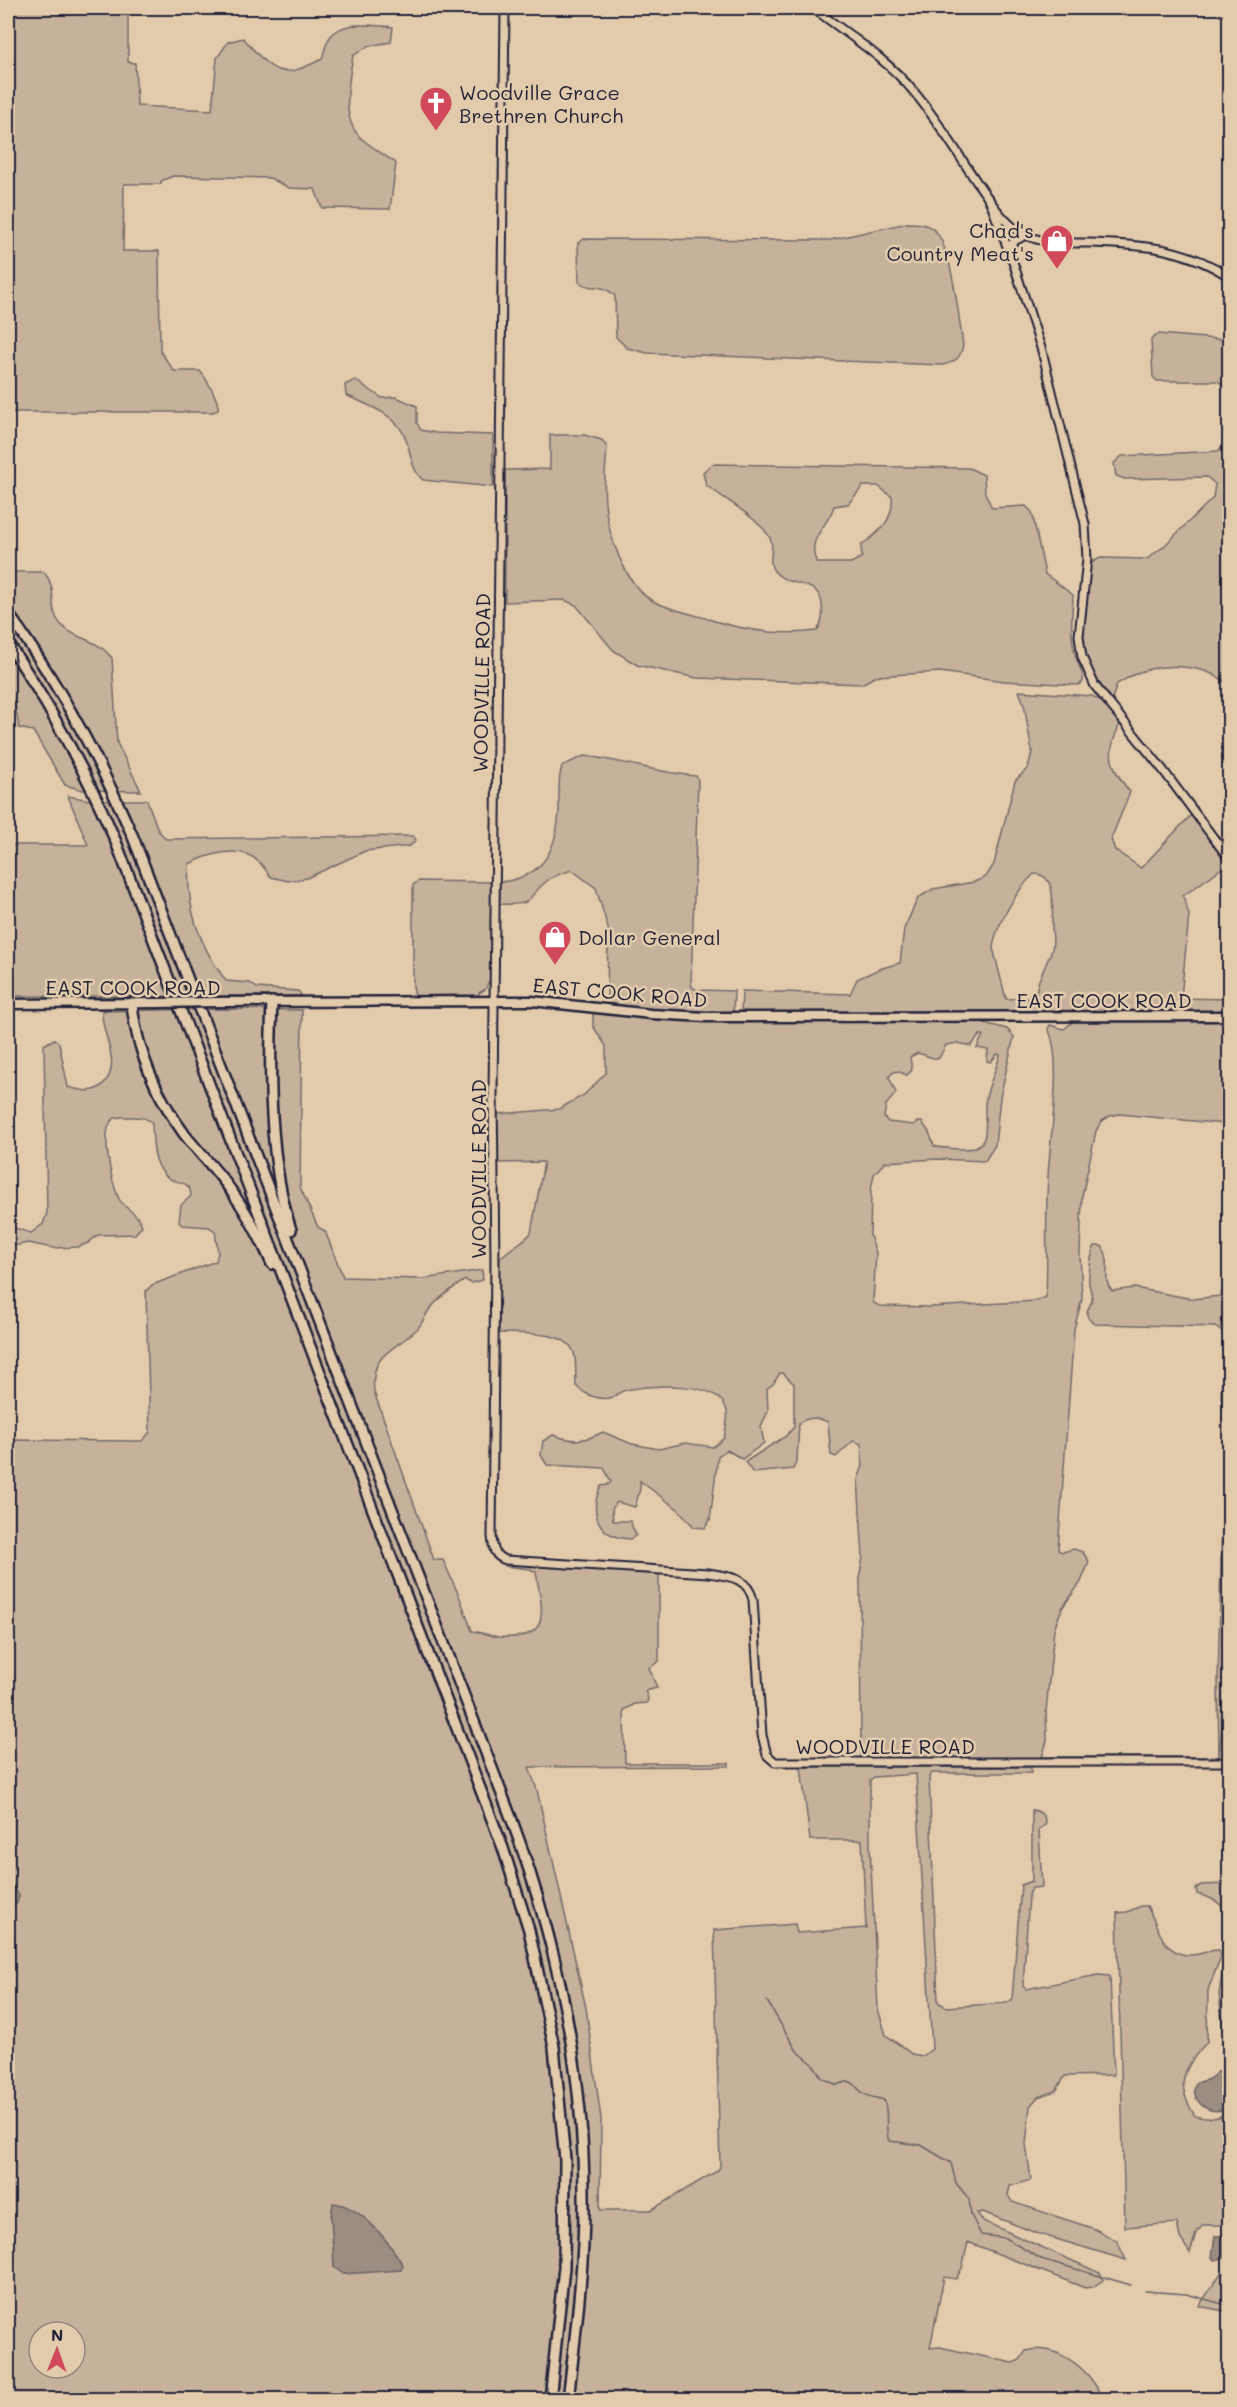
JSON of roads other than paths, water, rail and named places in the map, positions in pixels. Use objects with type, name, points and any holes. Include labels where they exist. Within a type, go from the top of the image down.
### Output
[{"type":"highway","points":[[8,613],[71,710],[118,802],[524,1851],[556,1962],[575,2065],[584,2175],[580,2296],[568,2400]]},
{"type":"highway","points":[[8,644],[67,739],[116,842],[503,1848],[526,1919],[544,1990],[561,2100],[566,2201],[562,2294],[550,2400]]},
{"type":"highway","points":[[272,1002],[272,1118],[275,1159],[284,1207],[311,1296]]},
{"type":"highway","points":[[132,1003],[141,1047],[157,1090],[184,1133],[228,1186],[252,1223],[278,1277],[307,1349],[323,1379]]},
{"type":"main road","name":"EAST COOK ROAD","points":[[8,1004],[495,1000],[562,1003],[690,1016],[1230,1016]]},
{"type":"street","name":"WOODVILLE ROAD","points":[[505,8],[492,1536],[497,1556],[506,1560],[717,1574],[743,1582],[748,1586],[753,1600],[762,1735],[767,1755],[775,1762],[1230,1762]]},
{"type":"street","points":[[813,8],[889,66],[903,80],[920,100],[989,199],[1017,230],[1026,235],[1052,242],[1134,245],[1163,249],[1195,257],[1230,277]]},
{"type":"street","points":[[989,199],[1042,351],[1085,524],[1087,559],[1079,636],[1082,657],[1095,686],[1163,770],[1230,860]]},
{"type":"street","points":[[1008,249],[1014,241],[1026,235]]},
{"type":"waterway","points":[[767,2001],[797,2051],[813,2064],[822,2078],[837,2085],[850,2082],[865,2094],[884,2100],[889,2141],[921,2145],[951,2163],[956,2183],[969,2199],[971,2215],[981,2235],[1005,2238],[1041,2259],[1131,2285]]},
{"type":"waterway","points":[[1145,2291],[1186,2294],[1230,2306]]},
{"type":"place","name":"Woodville Grace Brethren Church","points":[[436,132]]},
{"type":"place","name":"Chad's Country Meat's","points":[[1057,270]]},
{"type":"place","name":"Dollar General","points":[[555,966]]}]
